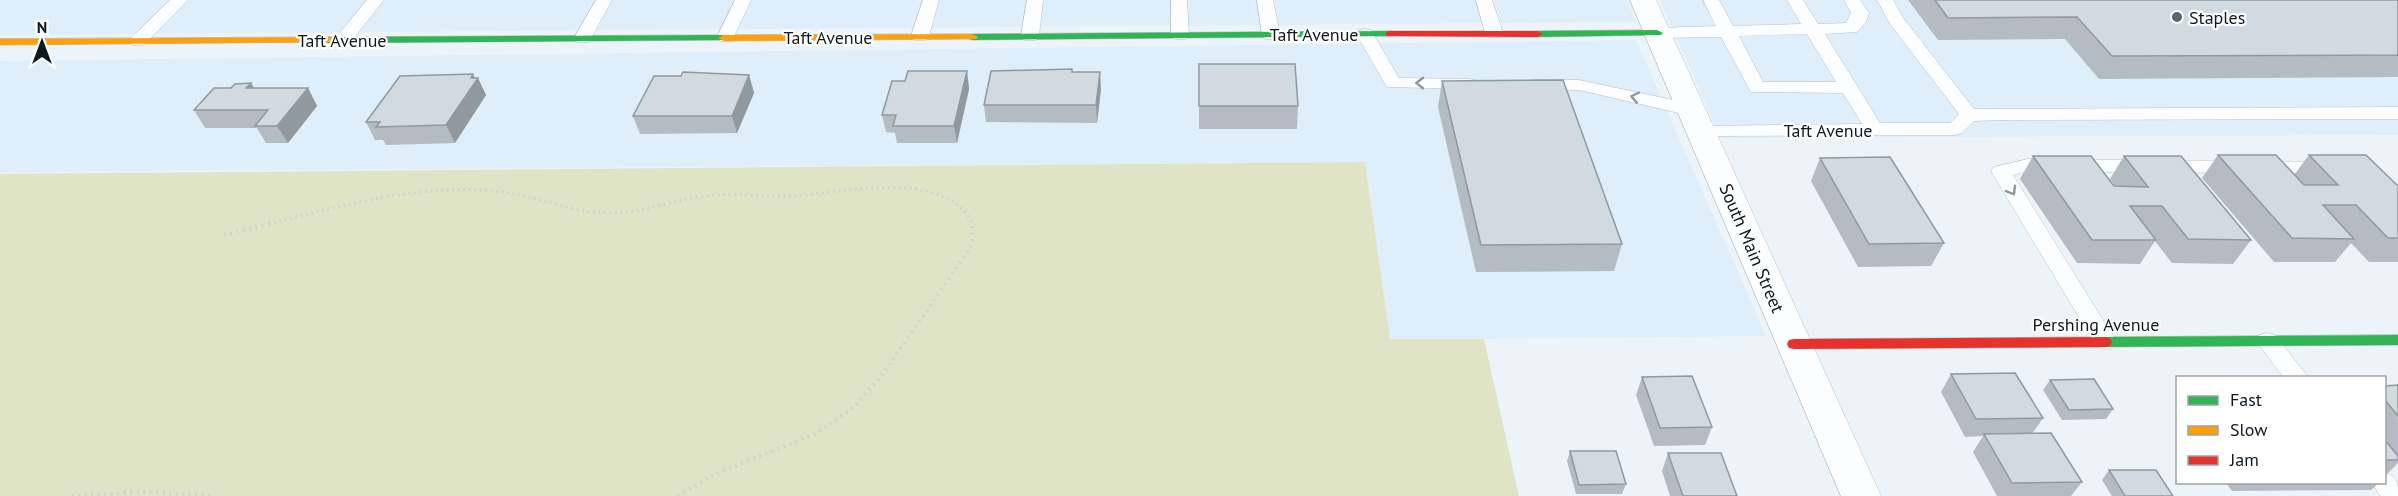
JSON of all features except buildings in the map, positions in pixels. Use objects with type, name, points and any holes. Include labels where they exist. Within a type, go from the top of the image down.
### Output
[{"type":"street","name":"South Main Street","points":[[1643,0],[1861,496]]},
{"type":"street","name":"Taft Avenue","points":[[0,42],[1657,33]]},
{"type":"street","name":"Pershing Avenue","points":[[1794,344],[2398,340]]},
{"type":"lane","points":[[138,41],[180,0]]},
{"type":"lane","points":[[343,40],[376,0]]},
{"type":"lane","points":[[583,38],[604,0]]},
{"type":"lane","points":[[726,37],[743,0]]},
{"type":"lane","points":[[920,36],[931,0]]},
{"type":"lane","points":[[1030,36],[1035,0]]},
{"type":"lane","points":[[1179,0],[1180,35]]},
{"type":"lane","points":[[1265,0],[1271,35]]},
{"type":"lane","points":[[1485,0],[1494,33]]},
{"type":"lane","points":[[1711,0],[1757,88],[1849,87]]},
{"type":"lane","points":[[1795,0],[1875,130]]},
{"type":"lane","points":[[1657,33],[1851,28],[1857,22],[1860,13],[1852,0]]},
{"type":"lane","points":[[1885,0],[1896,20],[1968,115],[2398,113]]},
{"type":"lane","points":[[1365,34],[1393,83],[1486,84]]},
{"type":"lane","name":"Taft Avenue","points":[[1521,84],[1579,85],[1696,120],[1875,130],[1955,129],[1968,115]]},
{"type":"lane","points":[[2105,342],[2001,171],[2028,165],[2336,168],[2344,171]]},
{"type":"lane","points":[[2267,341],[2296,376]]},
{"type":"lane","points":[[2385,484],[2395,496]]},
{"type":"path","points":[[224,235],[370,201],[404,195],[464,190],[509,193],[589,213],[613,213],[726,194],[789,196],[895,187],[934,194],[968,214],[973,224],[972,245],[880,378],[855,407],[817,433],[715,474],[678,496]]},
{"type":"path","points":[[72,496],[118,491],[156,491],[215,496]]},
{"type":"shaded area","points":[[0,0],[1627,0],[1636,22],[0,35]]},
{"type":"shaded area","points":[[1660,0],[2398,0],[2398,135],[1721,138]]},
{"type":"shaded area","points":[[1636,40],[1766,336],[1390,340],[1365,162],[0,172],[0,61]]},
{"type":"green space","points":[[1365,162],[1390,339],[1484,339],[1519,496],[0,496],[0,174]]},
{"type":"traffic: fast","points":[[1537,34],[1657,33]]},
{"type":"traffic: fast","points":[[972,37],[1390,34]]},
{"type":"traffic: fast","points":[[328,40],[724,38]]},
{"type":"traffic: fast","points":[[2105,342],[2398,340]]},
{"type":"traffic: slow","points":[[724,38],[972,37]]},
{"type":"traffic: slow","points":[[0,42],[328,40]]},
{"type":"traffic: jam","points":[[1390,34],[1537,34]]},
{"type":"traffic: jam","points":[[1794,344],[2105,342]]},
{"type":"place","name":"Staples","points":[[2177,17]]}]
